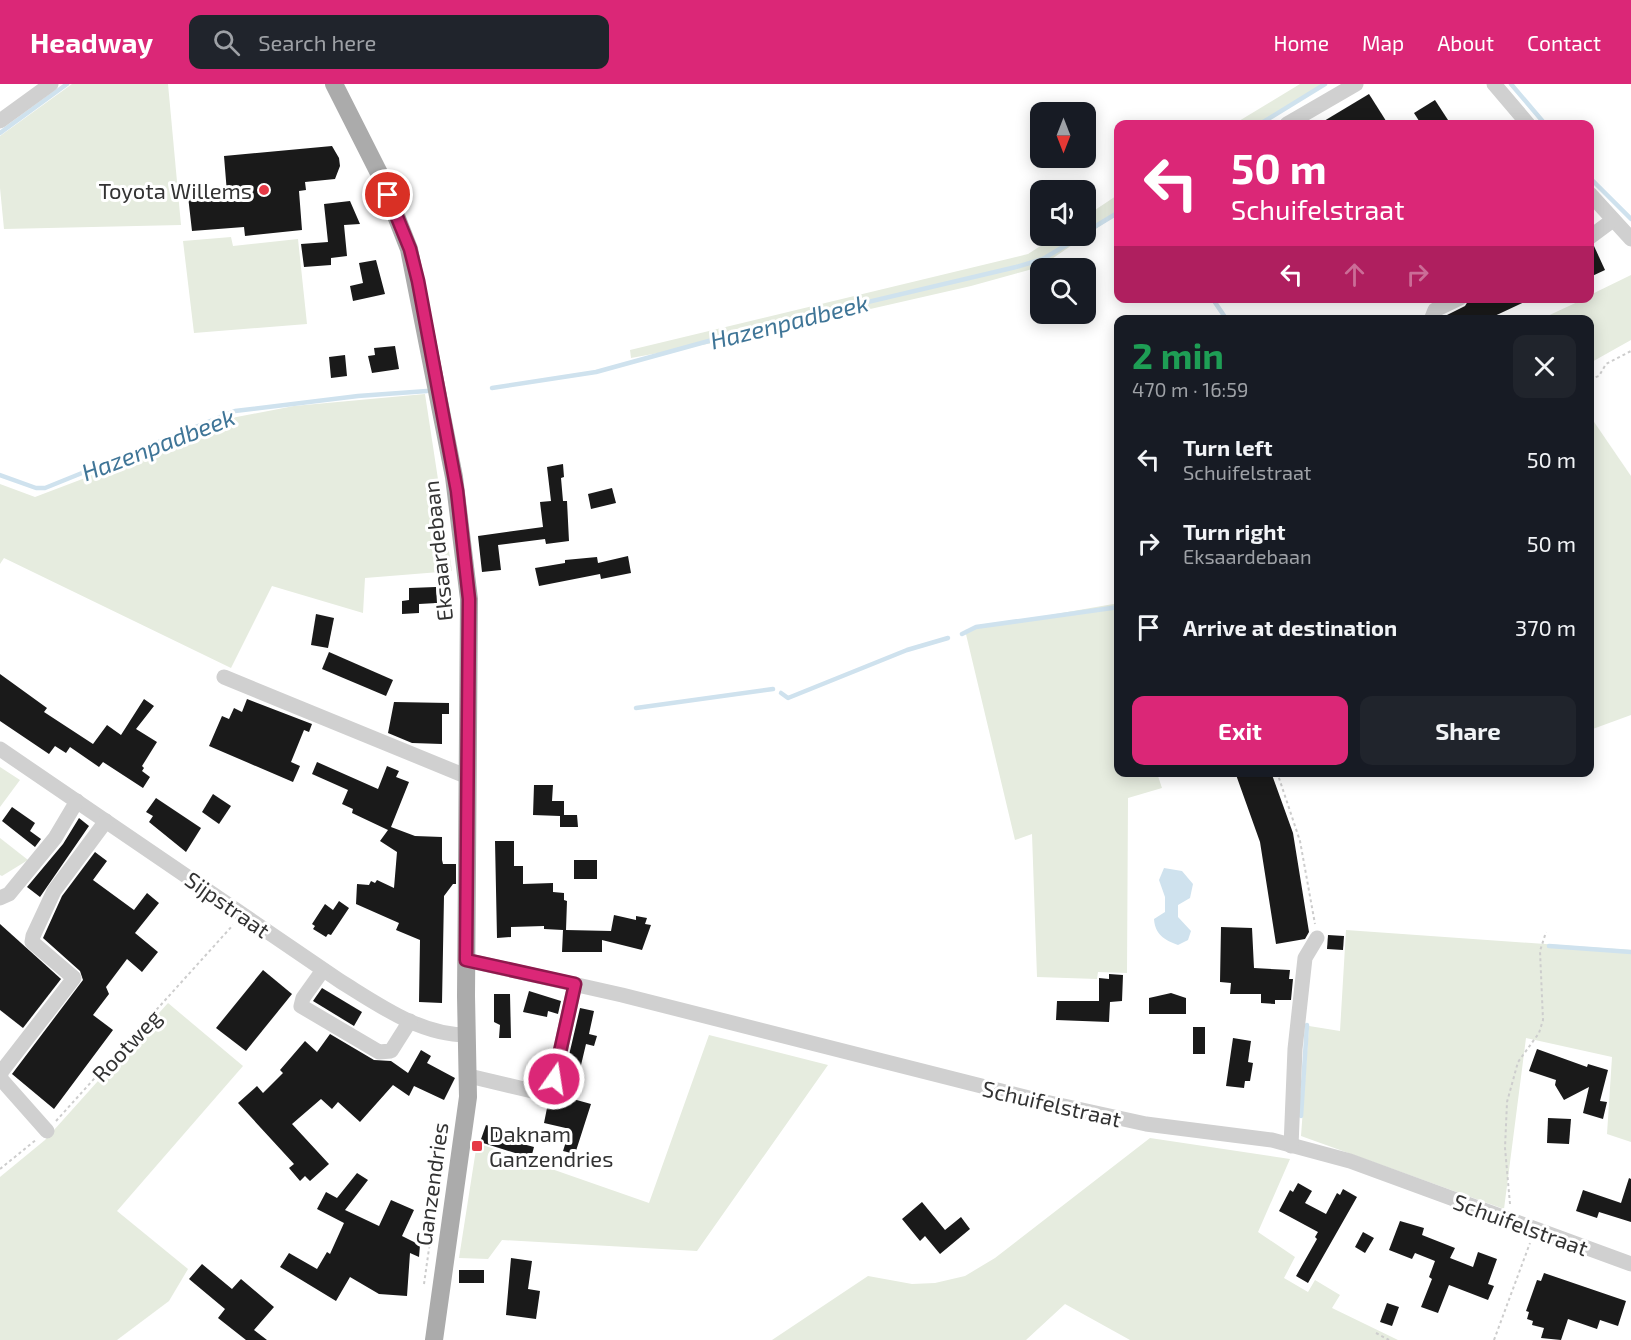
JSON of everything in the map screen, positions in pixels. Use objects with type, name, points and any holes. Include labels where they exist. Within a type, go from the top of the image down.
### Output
[{"type":"main road","name":"Eksaardebaan","points":[[334,84],[396,214],[410,249],[465,551],[469,599],[467,1035]]},
{"type":"main road","name":"Ganzendries","points":[[434,1340],[468,1097],[467,1035]]},
{"type":"street","points":[[0,121],[51,84]]},
{"type":"street","points":[[1294,120],[1356,84]]},
{"type":"street","points":[[1494,84],[1525,120]]},
{"type":"street","points":[[1594,199],[1631,239]]},
{"type":"street","points":[[1594,234],[1613,220]]},
{"type":"street","points":[[1433,315],[1435,310],[1450,303]]},
{"type":"street","points":[[224,677],[468,777]]},
{"type":"street","name":"Sijpstraat","points":[[0,749],[323,970],[397,1016],[441,1033],[467,1035]]},
{"type":"street","points":[[0,898],[9,894],[55,838],[77,801]]},
{"type":"street","points":[[47,1131],[0,1078],[2,1071],[75,978],[32,942],[33,936],[54,891],[106,820]]},
{"type":"street","points":[[1291,1146],[1295,1049],[1305,958],[1317,938]]},
{"type":"street","name":"Schuifelstraat","points":[[466,960],[575,984],[1041,1101],[1146,1124],[1272,1140],[1350,1161],[1631,1264]]},
{"type":"street","points":[[323,970],[303,998],[301,1006],[379,1052],[391,1051],[410,1021]]},
{"type":"street","points":[[469,1076],[545,1094],[554,1079],[575,984]]},
{"type":"path","points":[[1594,378],[1599,376],[1606,364],[1631,351]]},
{"type":"path","points":[[1279,777],[1300,841],[1317,938]]},
{"type":"path","name":"Rootweg","points":[[0,1169],[47,1131],[148,1022],[243,914]]},
{"type":"path","points":[[1505,1218],[1511,1200],[1505,1148],[1507,1102],[1518,1062],[1539,1033],[1543,1020],[1540,951],[1546,932]]},
{"type":"path","points":[[1494,1340],[1535,1229]]},
{"type":"path","points":[[1376,1334],[1389,1340]]},
{"type":"shaded area","points":[[72,84],[168,84],[181,225],[4,229],[0,188],[0,136]]},
{"type":"shaded area","points":[[1300,84],[1324,84],[1266,120],[1241,120]]},
{"type":"shaded area","points":[[1114,197],[1114,216],[1096,229],[1096,209]]},
{"type":"shaded area","points":[[231,237],[233,246],[298,239],[307,324],[194,333],[183,241]]},
{"type":"shaded area","points":[[1040,246],[1070,246],[1053,258],[1030,258],[1030,270],[971,286],[756,335],[631,358],[630,350],[1028,254]]},
{"type":"shaded area","points":[[1631,275],[1631,340],[1594,361],[1594,315],[1550,315],[1575,303],[1594,303],[1594,293]]},
{"type":"shaded area","points":[[425,394],[452,571],[365,578],[363,613],[272,586],[231,668],[4,558],[0,564],[0,484],[35,497],[221,420],[294,406]]},
{"type":"shaded area","points":[[1594,422],[1631,476],[1631,715],[1594,729]]},
{"type":"shaded area","points":[[1114,604],[1114,777],[1158,777],[1162,788],[1128,798],[1127,973],[1098,972],[1097,979],[1037,977],[1032,834],[1015,840],[965,630]]},
{"type":"shaded area","points":[[0,767],[20,780],[0,807]]},
{"type":"shaded area","points":[[0,838],[28,860],[2,876],[0,875]]},
{"type":"shaded area","points":[[1346,930],[1631,950],[1631,1142],[1607,1134],[1612,1057],[1526,1038],[1504,1209],[1301,1136],[1309,1026],[1340,1031]]},
{"type":"shaded area","points":[[168,1003],[243,1066],[117,1211],[188,1269],[169,1301],[117,1340],[0,1340],[0,1177],[45,1140]]},
{"type":"shaded area","points":[[709,1035],[828,1065],[697,1251],[502,1240],[488,1259],[459,1258],[477,1143],[649,1203]]},
{"type":"shaded area","points":[[1150,1138],[1290,1159],[1258,1232],[1295,1257],[1284,1278],[1308,1292],[1315,1280],[1340,1295],[1332,1308],[1398,1340],[1130,1340],[1065,1304],[1026,1340],[772,1340],[868,1276],[912,1284],[935,1283],[965,1276],[995,1258]]},
{"type":"water","points":[[1164,868],[1182,871],[1193,884],[1190,898],[1178,905],[1178,917],[1191,931],[1188,940],[1178,945],[1161,936],[1156,929],[1154,919],[1165,912],[1165,897],[1159,880]]},
{"type":"building","points":[[1369,94],[1385,120],[1326,120]]},
{"type":"building","points":[[1435,100],[1448,120],[1418,120],[1414,113]]},
{"type":"building","name":"Toyota Willems","points":[[332,146],[339,158],[340,166],[335,179],[305,182],[306,190],[299,191],[302,230],[245,236],[244,227],[192,231],[188,196],[227,193],[224,156]]},
{"type":"building","points":[[350,201],[360,224],[344,225],[347,256],[331,258],[331,265],[304,267],[301,244],[328,242],[324,204]]},
{"type":"building","points":[[1594,246],[1605,270],[1594,275]]},
{"type":"building","points":[[376,260],[385,294],[353,301],[350,286],[363,283],[359,263]]},
{"type":"building","points":[[1467,303],[1522,303],[1497,315],[1447,315]]},
{"type":"building","points":[[395,346],[399,369],[372,373],[368,356],[375,355],[374,348]]},
{"type":"building","points":[[345,355],[347,376],[331,378],[329,357]]},
{"type":"building","points":[[563,464],[564,477],[561,478],[563,501],[567,501],[569,541],[546,544],[545,539],[498,545],[501,570],[482,572],[478,536],[543,527],[540,502],[551,501],[547,467]]},
{"type":"building","points":[[612,488],[616,503],[591,509],[588,494]]},
{"type":"building","points":[[628,556],[631,573],[601,579],[600,574],[539,586],[535,568],[565,563],[565,560],[597,557],[598,563]]},
{"type":"building","points":[[436,587],[437,603],[419,604],[419,613],[402,614],[402,601],[409,600],[409,588]]},
{"type":"building","points":[[316,614],[334,618],[328,648],[311,645]]},
{"type":"building","points":[[329,652],[393,680],[386,696],[322,669]]},
{"type":"building","points":[[0,674],[47,708],[44,712],[93,744],[107,725],[121,735],[144,699],[154,706],[136,729],[157,742],[142,766],[144,768],[142,771],[150,777],[143,788],[103,762],[99,767],[70,747],[66,753],[55,746],[49,754],[0,721]]},
{"type":"building","points":[[247,699],[312,724],[309,732],[304,730],[291,762],[300,766],[293,782],[209,746],[222,716],[229,719],[234,708],[242,712]]},
{"type":"building","points":[[394,702],[449,703],[449,714],[442,714],[442,744],[412,743],[388,733]]},
{"type":"building","points":[[317,762],[378,789],[387,766],[399,771],[396,777],[409,782],[391,827],[415,836],[442,837],[443,864],[456,864],[456,884],[453,884],[444,896],[442,1003],[419,1002],[420,940],[396,930],[399,923],[356,904],[357,884],[369,885],[371,881],[375,883],[377,880],[394,888],[397,852],[380,841],[388,830],[352,813],[353,809],[342,804],[348,790],[312,774]]},
{"type":"building","points":[[1237,777],[1273,777],[1293,833],[1309,932],[1305,939],[1276,944],[1260,842]]},
{"type":"building","points":[[534,785],[553,785],[552,801],[564,801],[564,815],[577,815],[578,827],[560,827],[560,816],[533,815]]},
{"type":"building","points":[[213,794],[231,806],[219,824],[202,812]]},
{"type":"building","points":[[156,798],[201,828],[186,852],[149,822],[153,816],[146,812]]},
{"type":"building","points":[[12,807],[35,823],[30,831],[41,839],[35,847],[2,821]]},
{"type":"building","points":[[79,818],[89,826],[40,897],[27,887],[63,844]]},
{"type":"building","points":[[495,841],[514,841],[514,866],[523,866],[523,884],[553,883],[553,892],[564,893],[564,900],[567,901],[566,930],[611,931],[614,915],[636,920],[636,916],[647,918],[645,924],[651,925],[642,950],[602,940],[602,952],[562,952],[563,930],[544,929],[544,926],[511,927],[511,937],[497,938]]},
{"type":"building","points":[[95,852],[107,861],[93,880],[134,910],[147,893],[159,903],[135,933],[158,952],[142,972],[127,959],[106,987],[109,994],[93,1015],[113,1030],[54,1109],[12,1074],[83,980],[80,971],[43,938],[62,896]]},
{"type":"building","points":[[574,860],[597,860],[597,879],[574,879]]},
{"type":"building","points":[[339,901],[349,908],[331,935],[328,934],[326,937],[313,929],[315,926],[312,924],[325,904],[333,910]]},
{"type":"building","points":[[0,924],[61,979],[23,1028],[0,1010]]},
{"type":"building","points":[[1221,927],[1252,928],[1254,968],[1290,970],[1289,979],[1293,979],[1291,1000],[1275,1000],[1275,1004],[1261,1003],[1261,994],[1230,994],[1231,983],[1220,982]]},
{"type":"building","points":[[1328,935],[1344,936],[1343,950],[1327,949]]},
{"type":"building","points":[[263,970],[292,994],[246,1051],[216,1028]]},
{"type":"building","points":[[1109,974],[1123,975],[1122,1001],[1110,1002],[1109,1022],[1056,1020],[1057,1001],[1099,1001],[1099,978],[1109,979]]},
{"type":"building","points":[[322,988],[362,1012],[354,1026],[313,1001]]},
{"type":"building","points":[[529,991],[561,1001],[558,1014],[548,1011],[547,1017],[523,1012]]},
{"type":"building","points":[[1171,993],[1186,998],[1186,1014],[1149,1014],[1149,998]]},
{"type":"building","points":[[494,994],[510,994],[511,1038],[499,1038],[500,1025],[494,1022]]},
{"type":"building","points":[[580,1008],[594,1011],[589,1034],[597,1036],[594,1046],[586,1044],[573,1099],[591,1104],[575,1154],[563,1151],[570,1129],[544,1123],[548,1103],[563,1081]]},
{"type":"building","points":[[1193,1027],[1205,1027],[1205,1054],[1193,1054]]},
{"type":"building","points":[[330,1034],[374,1060],[391,1061],[408,1073],[421,1050],[431,1056],[427,1063],[455,1078],[444,1100],[414,1086],[409,1096],[393,1085],[360,1122],[338,1102],[332,1109],[321,1099],[292,1124],[329,1164],[310,1181],[305,1176],[300,1181],[289,1168],[294,1164],[238,1103],[257,1086],[263,1093],[283,1073],[280,1070],[305,1041],[317,1052]]},
{"type":"building","points":[[1233,1038],[1251,1041],[1248,1062],[1253,1063],[1250,1081],[1245,1081],[1244,1088],[1226,1086]]},
{"type":"building","points":[[1537,1049],[1587,1067],[1588,1064],[1608,1070],[1600,1101],[1607,1102],[1603,1119],[1583,1113],[1589,1087],[1564,1100],[1555,1085],[1556,1080],[1529,1071]]},
{"type":"building","points":[[1548,1118],[1571,1119],[1569,1144],[1547,1143]]},
{"type":"building","points":[[486,1125],[506,1132],[504,1139],[534,1147],[531,1158],[480,1142]]},
{"type":"building","points":[[357,1173],[368,1180],[345,1210],[379,1226],[391,1200],[414,1210],[402,1236],[420,1245],[419,1257],[410,1253],[407,1296],[379,1294],[350,1277],[336,1301],[280,1267],[289,1253],[317,1269],[327,1252],[330,1254],[344,1223],[317,1209],[326,1192],[337,1198]]},
{"type":"building","points":[[1629,1178],[1631,1179],[1631,1222],[1599,1212],[1597,1218],[1576,1211],[1583,1190],[1621,1203]]},
{"type":"building","points":[[1298,1183],[1312,1191],[1305,1203],[1326,1214],[1337,1193],[1340,1195],[1343,1189],[1357,1197],[1308,1283],[1296,1276],[1317,1239],[1315,1237],[1318,1232],[1279,1211],[1290,1190],[1293,1192]]},
{"type":"building","points":[[922,1202],[945,1230],[961,1217],[970,1229],[940,1254],[925,1236],[920,1241],[902,1219]]},
{"type":"building","points":[[1400,1221],[1424,1228],[1422,1235],[1455,1248],[1450,1258],[1473,1267],[1478,1252],[1497,1259],[1488,1284],[1494,1286],[1488,1300],[1449,1285],[1438,1313],[1421,1307],[1432,1279],[1429,1277],[1435,1261],[1415,1253],[1412,1259],[1389,1250]]},
{"type":"building","points":[[1363,1232],[1374,1238],[1365,1253],[1355,1247]]},
{"type":"building","points":[[511,1258],[532,1261],[528,1289],[540,1291],[536,1319],[506,1315]]},
{"type":"building","points":[[202,1264],[232,1289],[241,1279],[274,1307],[254,1330],[267,1340],[246,1340],[218,1318],[225,1309],[189,1279]]},
{"type":"building","points":[[459,1270],[484,1270],[484,1283],[459,1283]]},
{"type":"building","points":[[1544,1273],[1626,1301],[1618,1326],[1600,1320],[1597,1329],[1568,1319],[1561,1340],[1541,1338],[1544,1328],[1532,1325],[1533,1321],[1527,1319],[1529,1312],[1526,1311],[1537,1280],[1541,1281]]},
{"type":"building","points":[[1387,1303],[1399,1307],[1392,1326],[1380,1322]]},
{"type":"waterway","points":[[0,133],[67,84]]},
{"type":"waterway","name":"Hazenpadbeek","points":[[1266,120],[1325,84]]},
{"type":"waterway","name":"Hazenpadbeek","points":[[1511,84],[1542,120]]},
{"type":"waterway","name":"Hazenpadbeek","points":[[1594,182],[1631,219]]},
{"type":"waterway","name":"Hazenpadbeek","points":[[1096,226],[1114,215]]},
{"type":"waterway","name":"Hazenpadbeek","points":[[492,388],[596,372],[745,331],[1016,267],[1043,259],[1064,246]]},
{"type":"waterway","points":[[1215,303],[1224,315]]},
{"type":"waterway","name":"Hazenpadbeek","points":[[0,475],[36,488],[45,488],[235,411],[358,396],[427,391]]},
{"type":"waterway","points":[[962,634],[976,627],[1114,608]]},
{"type":"waterway","points":[[781,693],[788,698],[907,650],[948,638]]},
{"type":"waterway","points":[[636,708],[773,689]]},
{"type":"waterway","points":[[1549,946],[1631,952]]},
{"type":"waterway","points":[[1301,1116],[1307,1025]]},
{"type":"place","name":"Toyota Willems","points":[[264,190]]},
{"type":"place","name":"Daknam Ganzendries","points":[[477,1146]]},
{"type":"route","points":[[388,195],[410,249],[418,281],[454,477],[465,551],[469,599],[466,960],[575,984],[554,1079]]}]
